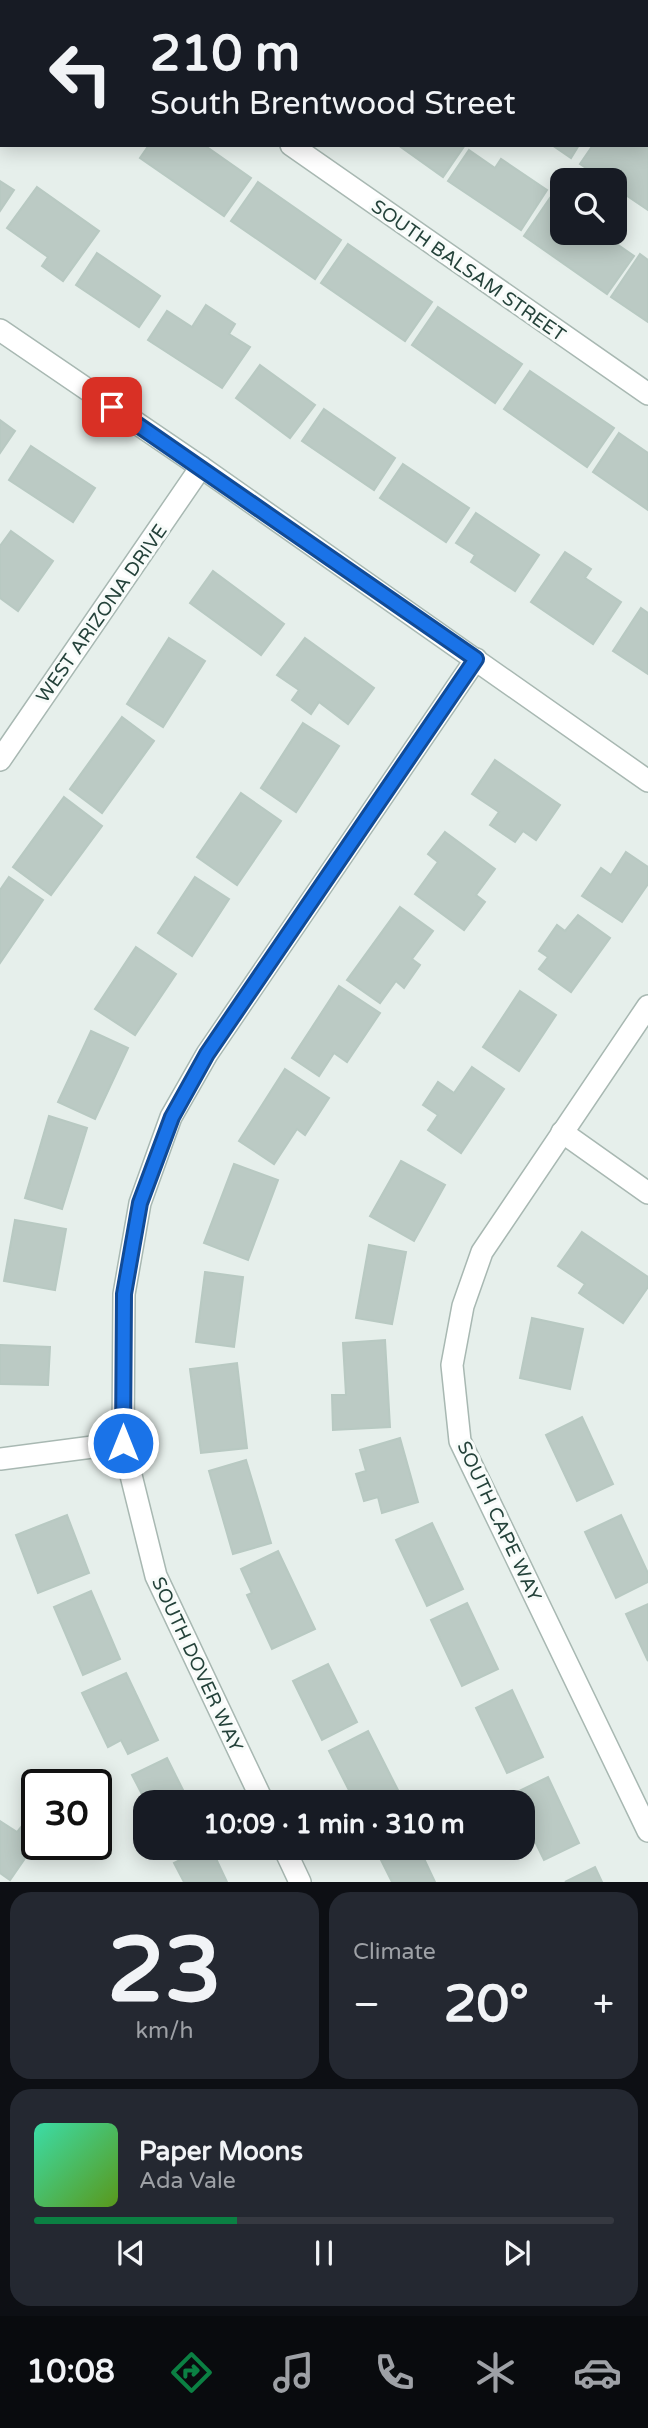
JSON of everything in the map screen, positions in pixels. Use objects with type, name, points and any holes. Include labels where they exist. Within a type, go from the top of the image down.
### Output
[{"type":"street","name":"SOUTH BALSAM STREET","points":[[294,147],[648,394]]},
{"type":"street","points":[[0,330],[201,467],[648,781]]},
{"type":"street","name":"WEST ARIZONA DRIVE","points":[[0,760],[201,467]]},
{"type":"street","name":"SOUTH DOVER WAY","points":[[257,1790],[156,1576],[123,1443],[124,1294],[140,1203],[172,1117],[207,1054],[476,659]]},
{"type":"street","name":"SOUTH CAPE WAY","points":[[648,1006],[482,1252],[463,1306],[452,1365],[460,1441],[648,1831]]},
{"type":"street","points":[[562,1132],[648,1193]]},
{"type":"street","points":[[0,1459],[123,1443]]},
{"type":"street","points":[[290,1860],[300,1882]]},
{"type":"building","points":[[148,147],[207,147],[251,178],[224,216],[140,158]]},
{"type":"building","points":[[401,147],[464,147],[443,177]]},
{"type":"building","points":[[555,147],[578,147],[571,158]]},
{"type":"building","points":[[592,147],[648,147],[648,210],[627,196],[627,168],[586,168],[580,164]]},
{"type":"building","points":[[469,150],[495,168],[501,159],[547,190],[521,230],[448,181]]},
{"type":"building","points":[[0,181],[14,190],[0,211]]},
{"type":"building","points":[[258,182],[341,240],[315,279],[231,221]]},
{"type":"building","points":[[37,187],[99,231],[63,281],[42,266],[48,257],[7,228]]},
{"type":"building","points":[[550,198],[550,245],[618,245],[634,256],[607,294],[524,236]]},
{"type":"building","points":[[348,244],[432,302],[405,341],[321,283]]},
{"type":"building","points":[[97,253],[160,296],[139,327],[76,285]]},
{"type":"building","points":[[640,254],[648,260],[648,322],[611,297]]},
{"type":"building","points":[[206,305],[235,324],[229,334],[250,347],[222,388],[148,340],[167,311],[192,327]]},
{"type":"building","points":[[438,307],[522,364],[495,403],[412,345]]},
{"type":"building","points":[[260,365],[315,405],[290,438],[236,398]]},
{"type":"building","points":[[530,371],[614,428],[587,467],[504,409]]},
{"type":"building","points":[[324,409],[395,458],[374,490],[302,441]]},
{"type":"building","points":[[0,420],[15,431],[0,453]]},
{"type":"building","points":[[619,433],[648,453],[648,510],[593,472]]},
{"type":"building","points":[[31,446],[95,488],[73,522],[9,480]]},
{"type":"building","points":[[403,464],[469,508],[446,542],[380,498]]},
{"type":"building","points":[[476,513],[539,555],[515,591],[471,562],[475,555],[456,543]]},
{"type":"building","points":[[11,531],[53,561],[18,611],[0,598],[0,546]]},
{"type":"building","points":[[565,552],[591,569],[585,578],[621,602],[593,644],[531,602]]},
{"type":"building","points":[[213,571],[284,624],[261,655],[190,603]]},
{"type":"building","points":[[641,608],[648,613],[648,674],[613,651]]},
{"type":"building","points":[[169,638],[205,661],[163,727],[127,704]]},
{"type":"building","points":[[305,638],[374,688],[348,724],[319,702],[311,714],[292,700],[299,690],[277,675]]},
{"type":"building","points":[[122,717],[154,741],[102,813],[70,789]]},
{"type":"building","points":[[303,723],[339,746],[296,812],[261,788]]},
{"type":"building","points":[[495,760],[560,805],[536,840],[523,831],[515,842],[490,825],[499,812],[472,794]]},
{"type":"building","points":[[241,793],[281,821],[237,885],[197,857]]},
{"type":"building","points":[[64,797],[102,826],[51,895],[13,867]]},
{"type":"building","points":[[445,832],[495,869],[476,895],[485,902],[464,930],[415,894],[438,862],[428,854]]},
{"type":"building","points":[[626,852],[648,867],[648,884],[622,922],[582,896],[601,868],[611,875]]},
{"type":"building","points":[[9,877],[43,900],[0,963],[0,890]]},
{"type":"building","points":[[195,877],[229,899],[192,956],[158,933]]},
{"type":"building","points":[[400,907],[433,931],[412,959],[420,965],[404,988],[396,981],[380,1003],[347,980]]},
{"type":"building","points":[[578,915],[610,938],[571,992],[539,969],[548,957],[539,951],[557,925],[565,931]]},
{"type":"building","points":[[136,947],[176,974],[135,1035],[95,1009]]},
{"type":"building","points":[[339,986],[380,1013],[347,1062],[334,1053],[319,1076],[292,1058]]},
{"type":"building","points":[[520,991],[556,1015],[519,1071],[483,1047]]},
{"type":"building","points":[[91,1031],[128,1048],[95,1119],[58,1102]]},
{"type":"building","points":[[472,1067],[504,1089],[461,1153],[428,1130],[438,1115],[423,1105],[438,1082],[454,1093]]},
{"type":"building","points":[[285,1069],[329,1098],[305,1135],[297,1129],[274,1164],[239,1141]]},
{"type":"building","points":[[49,1116],[87,1128],[62,1209],[25,1198]]},
{"type":"building","points":[[401,1161],[445,1185],[414,1241],[370,1216]]},
{"type":"building","points":[[234,1164],[278,1180],[248,1260],[204,1243]]},
{"type":"building","points":[[15,1220],[66,1229],[55,1290],[4,1281]]},
{"type":"building","points":[[582,1232],[648,1277],[648,1287],[623,1323],[579,1293],[585,1284],[558,1266]]},
{"type":"building","points":[[369,1245],[406,1252],[392,1324],[356,1318]]},
{"type":"building","points":[[205,1272],[243,1277],[234,1347],[196,1342]]},
{"type":"building","points":[[532,1318],[583,1329],[570,1389],[520,1378]]},
{"type":"building","points":[[385,1340],[390,1427],[333,1430],[332,1395],[346,1395],[343,1343]]},
{"type":"building","points":[[0,1345],[50,1347],[48,1385],[0,1384]]},
{"type":"building","points":[[237,1363],[247,1448],[201,1453],[190,1369]]},
{"type":"building","points":[[582,1417],[613,1484],[577,1501],[546,1435]]},
{"type":"building","points":[[400,1438],[418,1502],[382,1513],[378,1497],[364,1501],[356,1474],[366,1471],[360,1450]]},
{"type":"building","points":[[246,1460],[271,1543],[233,1554],[209,1471]]},
{"type":"building","points":[[67,1515],[89,1573],[38,1593],[16,1535]]},
{"type":"building","points":[[621,1515],[648,1573],[648,1582],[616,1598],[585,1532]]},
{"type":"building","points":[[432,1523],[463,1589],[427,1606],[396,1540]]},
{"type":"building","points":[[278,1551],[315,1629],[272,1649],[247,1595],[252,1593],[241,1569]]},
{"type":"building","points":[[91,1591],[120,1659],[83,1675],[54,1607]]},
{"type":"building","points":[[467,1603],[498,1669],[462,1686],[431,1620]]},
{"type":"building","points":[[648,1604],[648,1661],[626,1614]]},
{"type":"building","points":[[328,1664],[357,1722],[322,1740],[293,1681]]},
{"type":"building","points":[[126,1673],[158,1740],[128,1754],[121,1740],[108,1747],[82,1693]]},
{"type":"building","points":[[512,1690],[543,1757],[507,1773],[476,1708]]},
{"type":"building","points":[[368,1731],[398,1790],[349,1790],[329,1751]]},
{"type":"building","points":[[167,1758],[183,1790],[140,1790],[132,1775]]},
{"type":"building","points":[[548,1777],[579,1843],[544,1860],[535,1842],[535,1790],[521,1790]]},
{"type":"building","points":[[0,1821],[17,1832],[21,1827],[21,1860],[24,1860],[10,1880],[0,1873]]},
{"type":"building","points":[[180,1860],[217,1860],[227,1882],[184,1882],[174,1863]]},
{"type":"building","points":[[381,1860],[425,1860],[435,1882],[392,1882]]},
{"type":"building","points":[[595,1867],[602,1882],[565,1882]]},
{"type":"route","points":[[112,407],[476,659],[207,1054],[172,1117],[140,1203],[124,1294],[123,1443]]}]
